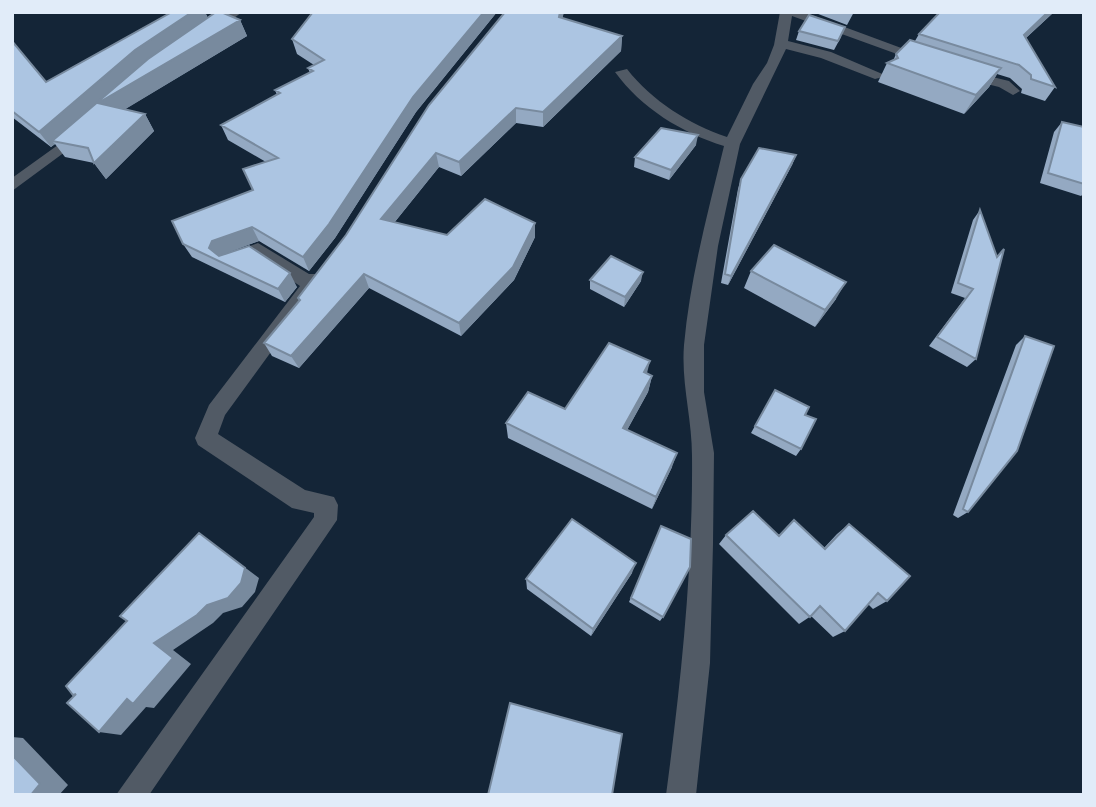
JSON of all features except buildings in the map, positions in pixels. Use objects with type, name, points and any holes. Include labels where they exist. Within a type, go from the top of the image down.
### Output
[{"type":"street","points":[[197,38],[236,12]]},
{"type":"street","points":[[681,795],[697,663],[701,544],[703,453],[694,392],[694,345],[709,246],[732,144],[781,43],[789,12],[943,66],[1004,84],[1013,92]]},
{"type":"street","points":[[781,43],[826,55],[880,76]]},
{"type":"street","points":[[622,72],[643,93],[691,128],[732,144]]},
{"type":"street","points":[[12,186],[91,125]]},
{"type":"street","points":[[229,261],[258,249],[311,284]]},
{"type":"street","points":[[131,795],[325,520],[326,505],[300,500],[206,438],[216,411],[327,264]]}]
